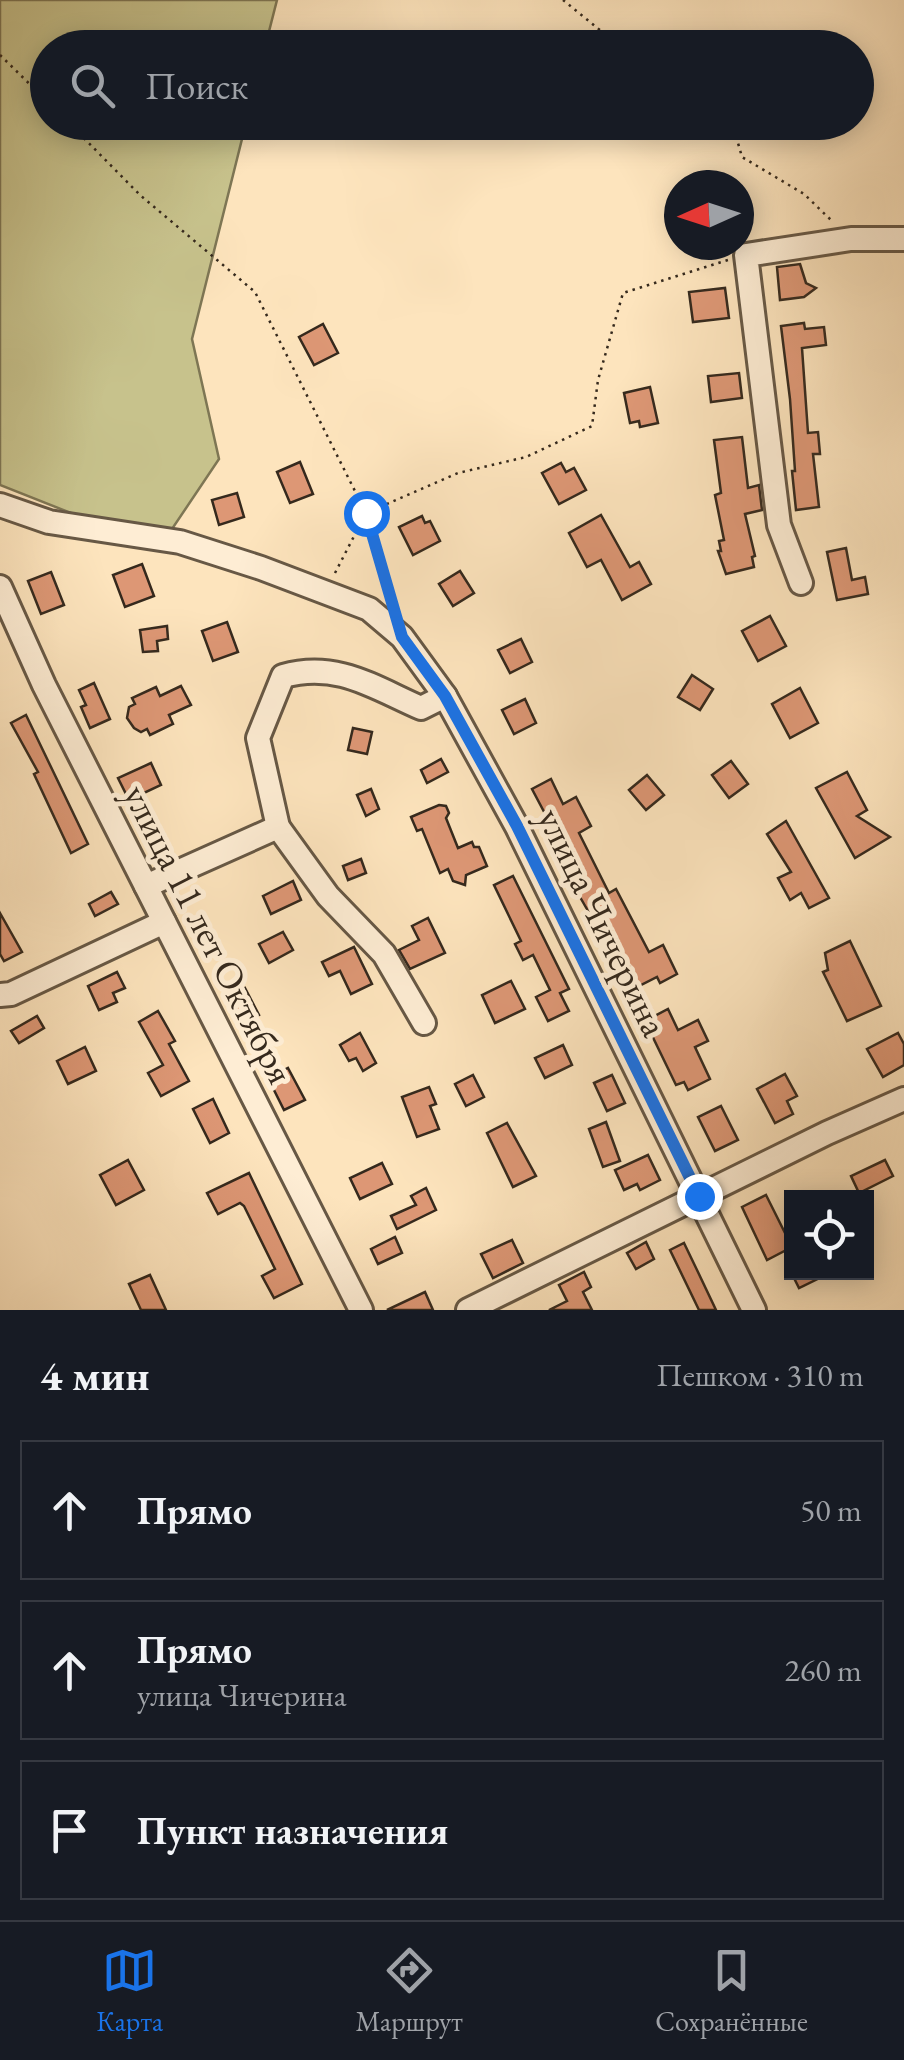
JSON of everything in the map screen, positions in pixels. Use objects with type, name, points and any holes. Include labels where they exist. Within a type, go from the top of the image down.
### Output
[{"type":"street","points":[[754,254],[850,239],[904,239]]},
{"type":"street","points":[[747,260],[779,525],[802,583]]},
{"type":"street","name":"улица Чичерина","points":[[0,505],[49,522],[180,542],[369,609],[402,637],[445,696],[517,826],[754,1310]]},
{"type":"street","name":"улица 11 лет Октября","points":[[0,588],[44,685],[361,1310]]},
{"type":"street","points":[[424,1023],[384,954],[328,896],[278,827],[258,738],[283,676],[308,669],[333,671],[422,708],[445,696]]},
{"type":"street","points":[[146,886],[278,827]]},
{"type":"street","points":[[0,995],[11,994],[164,922]]},
{"type":"street","points":[[468,1310],[904,1099]]},
{"type":"path","points":[[563,0],[600,30]]},
{"type":"path","points":[[0,54],[30,84]]},
{"type":"path","points":[[86,140],[140,195],[255,292],[366,513],[392,602]]},
{"type":"path","points":[[737,140],[742,156],[804,194],[850,239]]},
{"type":"path","points":[[326,592],[366,513],[458,472],[526,457],[592,426],[598,380],[622,294],[730,260]]},
{"type":"shaded area","points":[[0,0],[277,0],[269,30],[30,30],[30,140],[242,140],[192,339],[219,459],[172,529],[81,517],[0,485]]},
{"type":"building","points":[[800,264],[806,283],[816,288],[804,297],[780,300],[777,267]]},
{"type":"building","points":[[725,288],[729,318],[693,322],[689,292]]},
{"type":"building","points":[[804,323],[805,329],[824,327],[826,345],[802,348],[808,433],[818,432],[820,454],[813,454],[819,507],[796,510],[790,399],[781,326]]},
{"type":"building","points":[[323,324],[338,353],[314,365],[299,337]]},
{"type":"building","points":[[739,373],[742,398],[711,402],[708,376]]},
{"type":"building","points":[[650,387],[658,423],[640,427],[639,421],[630,423],[624,393]]},
{"type":"building","points":[[742,437],[748,488],[759,485],[762,510],[745,514],[754,567],[726,574],[718,551],[719,541],[724,540],[715,495],[721,493],[714,440]]},
{"type":"building","points":[[300,462],[313,494],[290,503],[277,472]]},
{"type":"building","points":[[561,463],[566,472],[574,468],[586,490],[559,504],[542,473]]},
{"type":"building","points":[[237,493],[244,517],[219,525],[212,500]]},
{"type":"building","points":[[601,515],[630,567],[639,562],[651,584],[622,600],[601,560],[587,567],[569,533]]},
{"type":"building","points":[[422,516],[425,523],[430,521],[440,541],[413,555],[399,527]]},
{"type":"building","points":[[846,548],[852,580],[865,577],[868,594],[837,600],[827,552]]},
{"type":"building","points":[[142,564],[154,596],[125,607],[113,575]]},
{"type":"building","points":[[460,571],[474,593],[453,606],[439,584]]},
{"type":"building","points":[[51,572],[64,605],[41,614],[28,581]]},
{"type":"building","points":[[770,616],[786,646],[758,661],[742,631]]},
{"type":"building","points":[[227,622],[238,652],[213,661],[202,631]]},
{"type":"building","points":[[167,626],[168,639],[157,641],[158,651],[143,652],[140,630]]},
{"type":"building","points":[[521,639],[532,662],[510,673],[498,650]]},
{"type":"building","points":[[692,675],[713,689],[700,710],[678,697]]},
{"type":"building","points":[[94,683],[110,719],[90,728],[79,690]]},
{"type":"building","points":[[181,686],[191,705],[169,715],[173,724],[150,735],[147,729],[141,732],[134,728],[127,718],[129,707],[135,704],[132,698],[156,687],[160,696]]},
{"type":"building","points":[[800,688],[818,723],[790,738],[772,704]]},
{"type":"building","points":[[525,699],[536,723],[514,734],[502,710]]},
{"type":"building","points":[[26,715],[88,844],[71,853],[34,774],[38,772],[11,723]]},
{"type":"building","points":[[353,728],[372,732],[367,754],[348,750]]},
{"type":"building","points":[[441,759],[448,772],[427,783],[421,770]]},
{"type":"building","points":[[731,761],[748,784],[729,798],[712,775]]},
{"type":"building","points":[[151,763],[161,785],[129,800],[118,778]]},
{"type":"building","points":[[847,772],[867,810],[857,816],[890,837],[855,858],[816,788]]},
{"type":"building","points":[[647,775],[664,795],[646,810],[629,790]]},
{"type":"building","points":[[551,779],[563,804],[576,797],[591,826],[579,833],[609,893],[616,889],[649,952],[663,945],[677,974],[660,983],[657,977],[633,989],[580,897],[564,864],[570,861],[532,789]]},
{"type":"building","points":[[371,789],[379,809],[366,816],[357,795]]},
{"type":"building","points":[[439,805],[446,806],[446,818],[458,848],[472,842],[479,847],[487,866],[466,875],[465,885],[453,881],[448,869],[440,873],[422,829],[417,831],[411,817]]},
{"type":"building","points":[[786,821],[829,898],[809,908],[801,893],[790,900],[778,878],[791,872],[767,834]]},
{"type":"building","points":[[361,859],[366,873],[348,880],[343,866]]},
{"type":"building","points":[[513,876],[569,989],[560,993],[569,1011],[548,1021],[536,997],[550,990],[533,955],[523,960],[515,944],[521,941],[494,885]]},
{"type":"building","points":[[293,881],[301,900],[271,914],[263,896]]},
{"type":"building","points":[[111,892],[118,904],[95,916],[89,904]]},
{"type":"building","points":[[0,913],[22,952],[4,961],[0,954]]},
{"type":"building","points":[[428,918],[445,953],[410,969],[399,950],[419,940],[412,926]]},
{"type":"building","points":[[283,932],[293,950],[269,963],[259,944]]},
{"type":"building","points":[[850,941],[881,1006],[847,1021],[823,972],[828,970],[825,953]]},
{"type":"building","points":[[354,947],[372,984],[351,994],[340,971],[329,976],[322,962]]},
{"type":"building","points":[[117,972],[125,988],[113,993],[117,1002],[99,1010],[88,986]]},
{"type":"building","points":[[511,981],[525,1009],[495,1023],[482,995]]},
{"type":"building","points":[[245,988],[259,1015],[238,1026],[225,999]]},
{"type":"building","points":[[668,1009],[678,1030],[698,1020],[708,1041],[695,1047],[710,1079],[688,1090],[684,1082],[676,1085],[645,1021]]},
{"type":"building","points":[[158,1011],[175,1041],[169,1044],[189,1081],[161,1096],[148,1073],[163,1065],[139,1022]]},
{"type":"building","points":[[37,1016],[44,1028],[19,1043],[11,1031]]},
{"type":"building","points":[[360,1033],[376,1063],[363,1071],[356,1058],[349,1061],[340,1045]]},
{"type":"building","points":[[898,1033],[904,1044],[904,1065],[883,1077],[867,1049]]},
{"type":"building","points":[[563,1045],[572,1065],[545,1078],[535,1058]]},
{"type":"building","points":[[85,1047],[96,1071],[68,1084],[57,1061]]},
{"type":"building","points":[[288,1068],[305,1100],[284,1110],[268,1078]]},
{"type":"building","points":[[785,1074],[797,1096],[787,1101],[793,1114],[775,1123],[757,1089]]},
{"type":"building","points":[[473,1075],[484,1097],[466,1106],[455,1084]]},
{"type":"building","points":[[612,1075],[625,1103],[607,1111],[594,1083]]},
{"type":"building","points":[[429,1087],[436,1104],[430,1106],[439,1129],[417,1137],[402,1097]]},
{"type":"building","points":[[213,1099],[229,1133],[210,1143],[193,1109]]},
{"type":"building","points":[[721,1106],[738,1140],[715,1151],[698,1117]]},
{"type":"building","points":[[606,1122],[620,1161],[603,1167],[589,1129]]},
{"type":"building","points":[[507,1123],[536,1176],[513,1187],[487,1133]]},
{"type":"building","points":[[648,1155],[660,1180],[640,1190],[637,1184],[624,1190],[615,1170]]},
{"type":"building","points":[[128,1160],[144,1190],[116,1205],[100,1175]]},
{"type":"building","points":[[885,1160],[893,1176],[858,1190],[851,1176]]},
{"type":"building","points":[[382,1163],[392,1184],[360,1199],[350,1178]]},
{"type":"building","points":[[249,1173],[302,1284],[274,1298],[262,1276],[275,1269],[244,1206],[240,1203],[218,1214],[207,1193]]},
{"type":"building","points":[[426,1188],[436,1210],[397,1229],[391,1216],[416,1205],[411,1196]]},
{"type":"building","points":[[766,1195],[784,1231],[784,1251],[767,1260],[742,1207]]},
{"type":"building","points":[[395,1237],[402,1253],[378,1264],[371,1249]]},
{"type":"building","points":[[512,1240],[523,1263],[493,1278],[481,1254]]},
{"type":"building","points":[[646,1242],[654,1259],[636,1269],[627,1253]]},
{"type":"building","points":[[684,1243],[716,1310],[699,1310],[670,1250]]},
{"type":"building","points":[[584,1272],[591,1287],[583,1292],[592,1310],[549,1310],[567,1301],[559,1285]]},
{"type":"building","points":[[150,1275],[166,1310],[141,1310],[129,1284]]},
{"type":"building","points":[[795,1280],[816,1280],[799,1288]]},
{"type":"building","points":[[425,1292],[433,1310],[387,1310]]},
{"type":"route","points":[[366,513],[402,637],[445,696],[517,826],[699,1196]]}]
